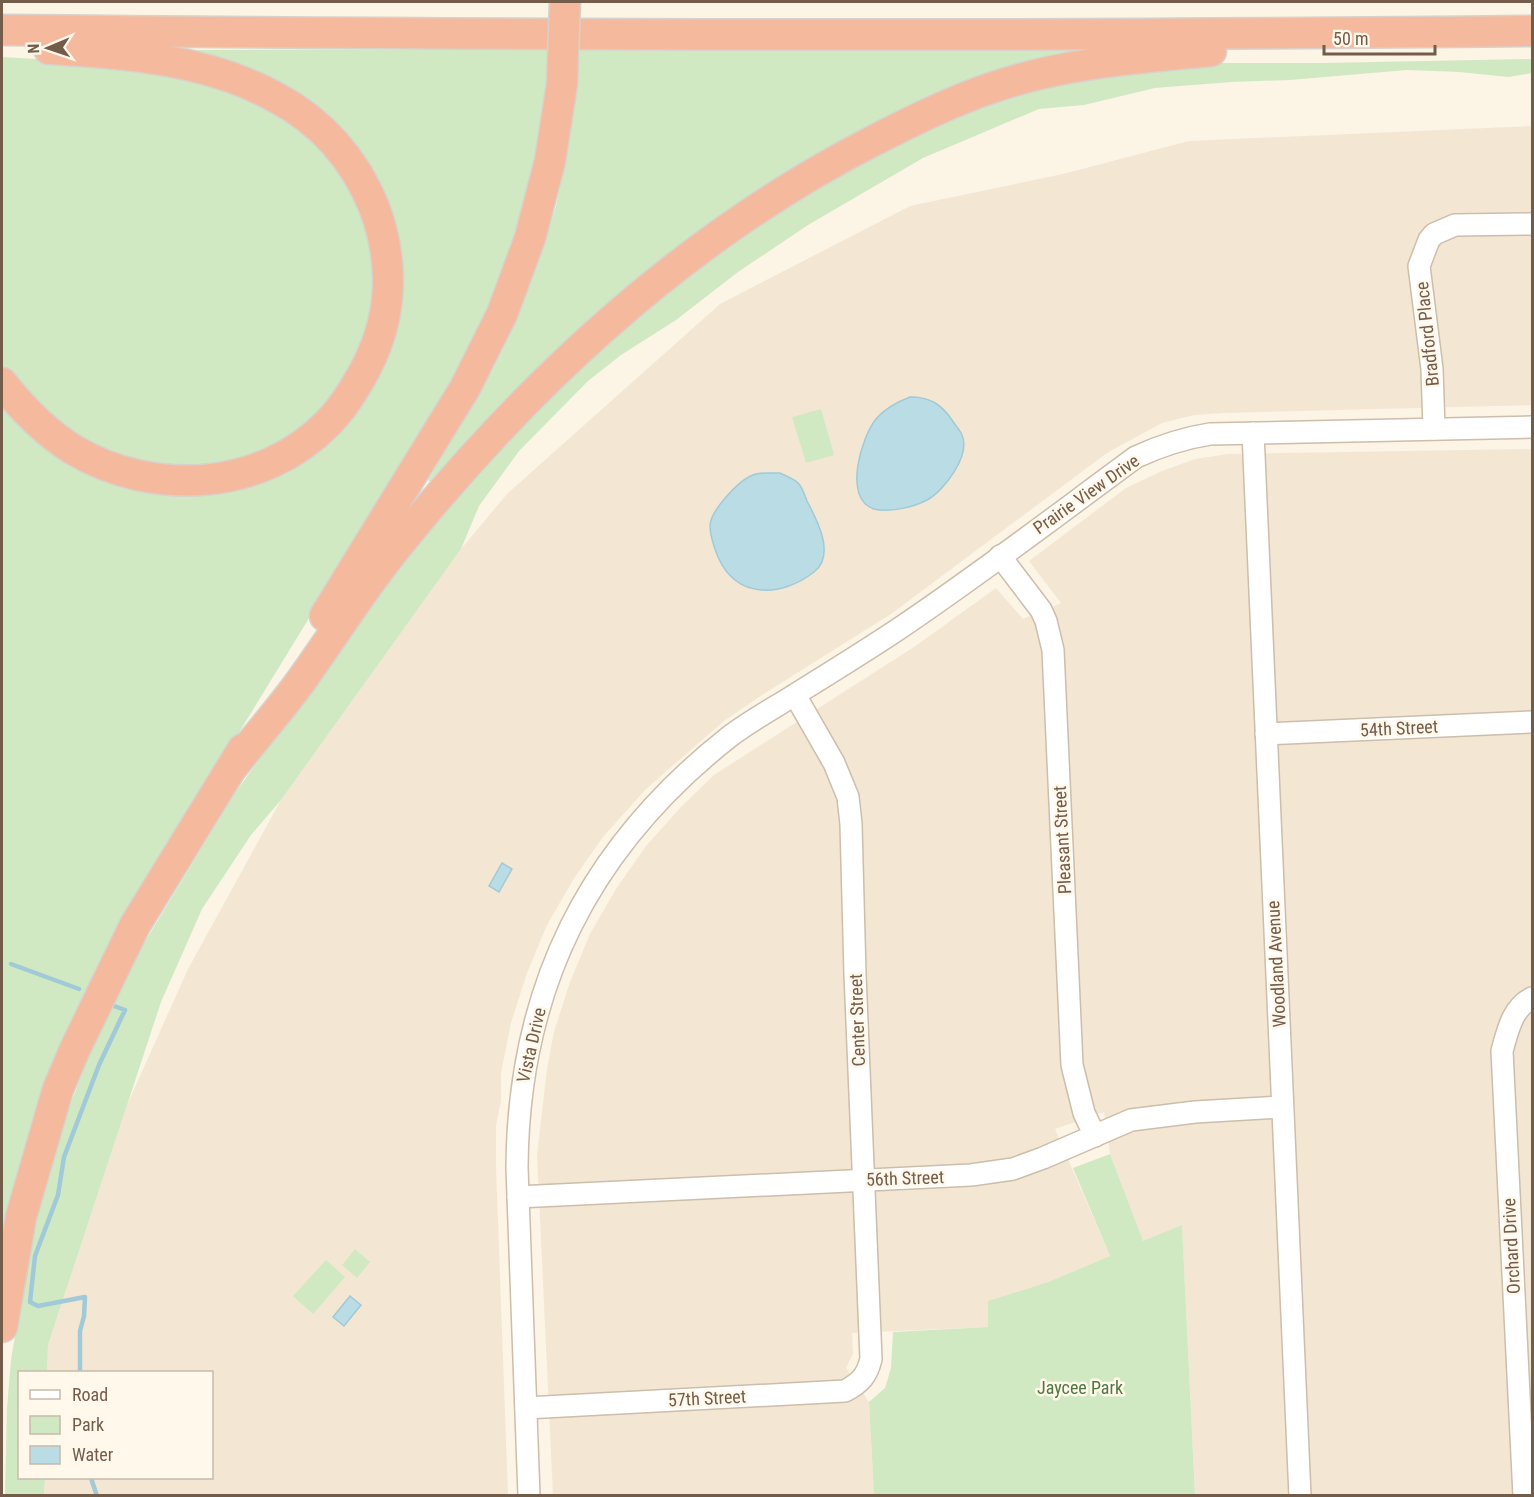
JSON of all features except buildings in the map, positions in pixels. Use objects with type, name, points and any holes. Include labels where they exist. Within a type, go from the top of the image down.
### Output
[{"type":"highway","points":[[2,1327],[21,1217],[58,1089],[135,925],[465,388],[502,314],[530,238],[550,161],[562,84],[565,2]]},
{"type":"highway","points":[[2,30],[321,33],[1533,31]]},
{"type":"highway","points":[[234,765],[298,685],[406,535],[490,436],[622,309],[717,235],[821,167],[931,111],[994,87],[1060,69],[1127,58],[1403,33]]},
{"type":"highway","points":[[2,46],[100,52],[163,60],[222,75],[277,97],[319,126],[352,165],[369,195],[382,230],[389,268],[384,324],[374,353],[355,390],[329,423],[313,437],[279,459],[240,474],[206,480],[161,480],[117,470],[76,451],[57,439],[31,416],[2,383]]},
{"type":"street","name":"Bradford Place","points":[[1434,429],[1432,369],[1424,291],[1419,266],[1429,240],[1434,234],[1455,225],[1533,224]]},
{"type":"street","name":"Prairie View Drive","points":[[795,695],[897,630],[1136,457],[1188,438],[1210,434],[1533,427]]},
{"type":"street","name":"Woodland Avenue","points":[[1253,433],[1300,1496]]},
{"type":"street","name":"Pleasant Street","points":[[1000,556],[1041,610],[1053,650],[1072,1065],[1084,1113],[1095,1136]]},
{"type":"street","name":"Center Street","points":[[795,695],[834,763],[848,797],[851,824],[871,1359]]},
{"type":"street","name":"Vista Drive","points":[[529,1496],[518,1197],[518,1118],[532,1027],[548,977],[594,883],[625,841],[683,777],[730,736],[795,695]]},
{"type":"street","name":"54th Street","points":[[1266,734],[1533,722]]},
{"type":"street","name":"Orchard Drive","points":[[1524,1496],[1502,1051],[1511,1020],[1528,1000]]},
{"type":"street","name":"56th Street","points":[[518,1197],[971,1175],[1013,1169],[1131,1120],[1195,1112],[1282,1107]]},
{"type":"street","name":"57th Street","points":[[526,1408],[845,1391],[858,1384],[868,1372],[871,1359]]},
{"type":"shaded area","points":[[1532,126],[1532,405],[1224,413],[1194,415],[1162,423],[1107,453],[891,614],[724,721],[646,789],[603,837],[573,880],[547,925],[527,973],[511,1023],[501,1073],[501,1101],[496,1125],[496,1166],[508,1495],[44,1496],[45,1479],[213,1479],[213,1371],[47,1371],[48,1345],[127,1105],[188,969],[281,800],[461,549],[507,494],[720,304],[910,206],[1063,174],[1189,141]]},
{"type":"shaded area","points":[[1532,449],[1532,1495],[1195,1495],[1182,1226],[1143,1242],[1110,1154],[1104,1112],[1055,1129],[1110,1256],[1048,1282],[989,1301],[988,1327],[852,1333],[853,1354],[846,1368],[869,1402],[874,1495],[553,1495],[537,1155],[547,1069],[554,1032],[570,982],[590,934],[616,889],[646,846],[681,807],[714,775],[914,647],[996,588],[1023,619],[1061,603],[1029,561],[1126,488],[1162,471],[1195,459],[1228,454]]},
{"type":"green space","points":[[580,48],[1099,50],[820,160],[436,486],[428,480],[491,373],[506,343],[541,253],[556,206],[568,150]]},
{"type":"green space","points":[[551,49],[549,84],[527,204],[505,272],[456,378],[120,927],[81,1002],[38,1106],[2,1228],[2,399],[68,457],[260,479],[390,334],[354,152],[189,55],[190,50]]},
{"type":"green space","points":[[2,57],[85,62],[184,76],[269,105],[314,137],[362,201],[379,283],[361,363],[296,439],[204,472],[103,454],[22,394],[2,368]]},
{"type":"green space","points":[[1532,59],[1532,73],[1509,77],[1407,70],[1290,80],[1231,82],[1155,88],[1084,105],[1039,109],[923,158],[808,225],[738,272],[676,320],[621,355],[588,381],[519,451],[479,506],[461,549],[281,800],[251,835],[202,909],[161,1002],[48,1345],[47,1371],[18,1371],[18,1479],[45,1479],[44,1495],[5,1496],[7,1408],[11,1360],[33,1229],[57,1139],[99,1030],[132,963],[235,793],[454,491],[653,296],[848,162],[1021,90],[1199,63]]},
{"type":"green space","points":[[821,409],[834,455],[806,463],[792,417]]},
{"type":"green space","name":"Jaycee Park","points":[[1110,1154],[1143,1241],[1182,1225],[1195,1495],[874,1495],[869,1402],[885,1388],[891,1368],[893,1332],[988,1327],[988,1301],[1048,1282],[1110,1256],[1073,1168]]},
{"type":"green space","points":[[355,1249],[370,1262],[357,1278],[342,1265]]},
{"type":"green space","points":[[326,1260],[345,1277],[313,1314],[293,1296]]},
{"type":"water","points":[[910,397],[929,400],[944,410],[962,435],[963,452],[948,481],[927,500],[901,509],[874,509],[864,503],[857,481],[865,439],[876,419],[883,412]]},
{"type":"water","points":[[759,473],[780,473],[795,481],[802,488],[819,527],[824,556],[814,572],[801,580],[775,590],[761,590],[748,587],[726,571],[718,557],[710,526],[715,512],[740,483]]},
{"type":"water","points":[[502,863],[512,869],[499,892],[489,886]]},
{"type":"water","points":[[350,1296],[361,1305],[344,1326],[333,1317]]},
{"type":"waterway","points":[[11,964],[79,989]]},
{"type":"waterway","points":[[80,1371],[80,1331],[85,1297],[38,1306],[30,1302],[35,1256],[58,1195],[64,1157],[99,1065],[125,1010],[114,1006]]},
{"type":"waterway","points":[[91,1479],[97,1496]]}]
